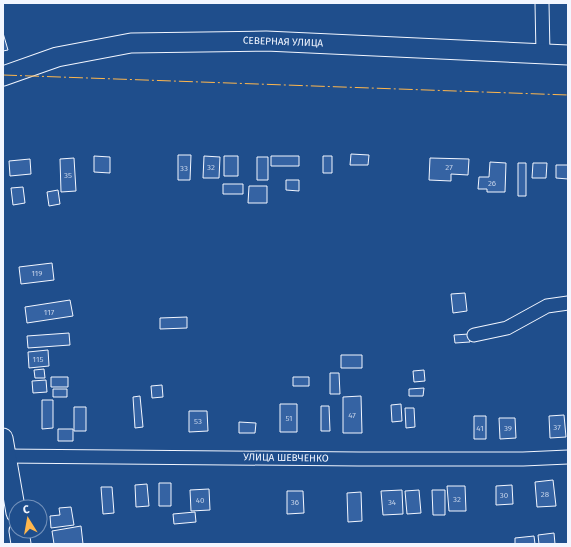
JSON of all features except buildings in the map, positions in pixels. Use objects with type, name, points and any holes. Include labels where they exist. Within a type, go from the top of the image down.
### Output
[{"type":"street","points":[[542,3],[543,54]]},
{"type":"street","name":"СЕВЕРНАЯ УЛИЦА","points":[[3,76],[57,57],[132,43],[266,41],[568,55]]},
{"type":"street","points":[[474,335],[507,328],[547,306],[568,303]]},
{"type":"street","points":[[4,450],[13,499]]},
{"type":"street","name":"УЛИЦА ШЕВЧЕНКО","points":[[4,450],[359,459],[523,459],[568,457]]},
{"type":"power","points":[[3,75],[568,95]]}]
